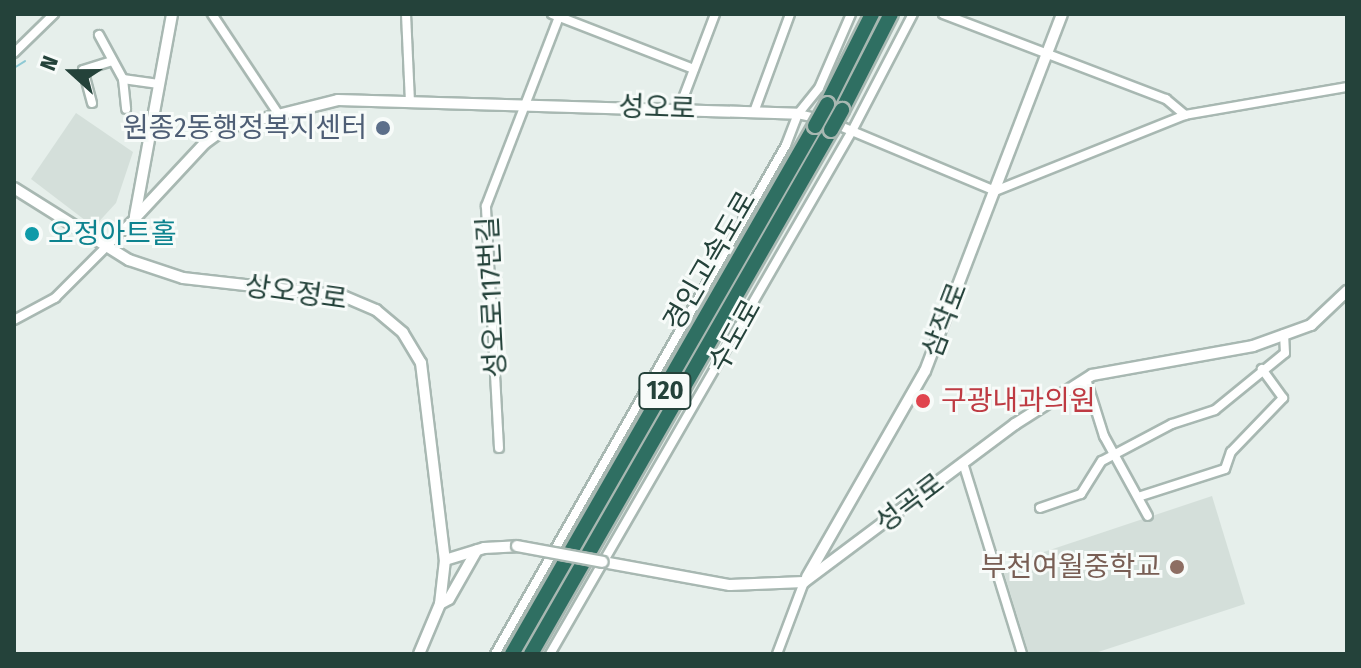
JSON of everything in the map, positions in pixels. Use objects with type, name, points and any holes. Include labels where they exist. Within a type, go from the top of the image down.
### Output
[{"type":"highway","name":"경인고속도로","points":[[512,654],[815,126],[872,14]]},
{"type":"highway","name":"경인고속도로","points":[[531,654],[831,130],[891,14]]},
{"type":"street","points":[[14,53],[54,14]]},
{"type":"street","points":[[135,218],[172,14]]},
{"type":"street","points":[[212,14],[279,115]]},
{"type":"street","points":[[406,14],[410,102]]},
{"type":"street","points":[[679,109],[715,14]]},
{"type":"street","points":[[754,112],[790,14]]},
{"type":"street","points":[[495,654],[786,145],[798,114],[819,88],[851,14]]},
{"type":"street","name":"수도로","points":[[550,654],[852,131],[913,14]]},
{"type":"street","points":[[943,14],[1166,99],[1185,115]]},
{"type":"street","name":"삼작로","points":[[777,654],[804,582],[925,371],[1062,14]]},
{"type":"street","points":[[557,15],[694,69]]},
{"type":"street","name":"성오로117번길","points":[[499,448],[486,206],[557,15]]},
{"type":"street","points":[[99,35],[123,79],[126,109]]},
{"type":"street","points":[[92,103],[83,70],[113,61]]},
{"type":"street","points":[[123,79],[159,84]]},
{"type":"street","points":[[995,191],[1185,115],[1347,87]]},
{"type":"street","name":"성오로","points":[[14,320],[55,298],[205,143],[226,128],[338,100],[798,114],[852,131],[995,191]]},
{"type":"street","name":"상오정로","points":[[14,188],[105,249],[183,278],[343,296],[390,320],[421,363],[445,560],[440,604],[419,654]]},
{"type":"street","name":"성곡로","points":[[804,582],[963,463],[1086,379],[1136,364],[1235,351],[1311,325],[1347,291]]},
{"type":"street","points":[[1040,508],[1081,494],[1097,465],[1172,424],[1215,410],[1285,353],[1284,334]]},
{"type":"street","points":[[1138,497],[1225,469],[1231,452],[1283,398],[1262,369]]},
{"type":"street","points":[[1086,379],[1115,456],[1148,516]]},
{"type":"street","points":[[963,463],[1022,654]]},
{"type":"street","points":[[445,560],[477,550],[517,546],[730,585],[804,582]]},
{"type":"street","points":[[440,604],[449,599],[477,550]]},
{"type":"shaded area","points":[[76,113],[133,152],[116,203],[94,227],[31,179]]},
{"type":"shaded area","points":[[1212,496],[1245,604],[1092,654],[1029,654],[1002,566]]},
{"type":"waterway","points":[[14,68],[25,61]]},
{"type":"place","name":"원종2동행정복지센터","points":[[383,128]]},
{"type":"place","name":"오정아트홀","points":[[32,234]]},
{"type":"place","name":"구광내과의원","points":[[923,401]]},
{"type":"place","name":"부천여월중학교","points":[[1177,567]]}]
